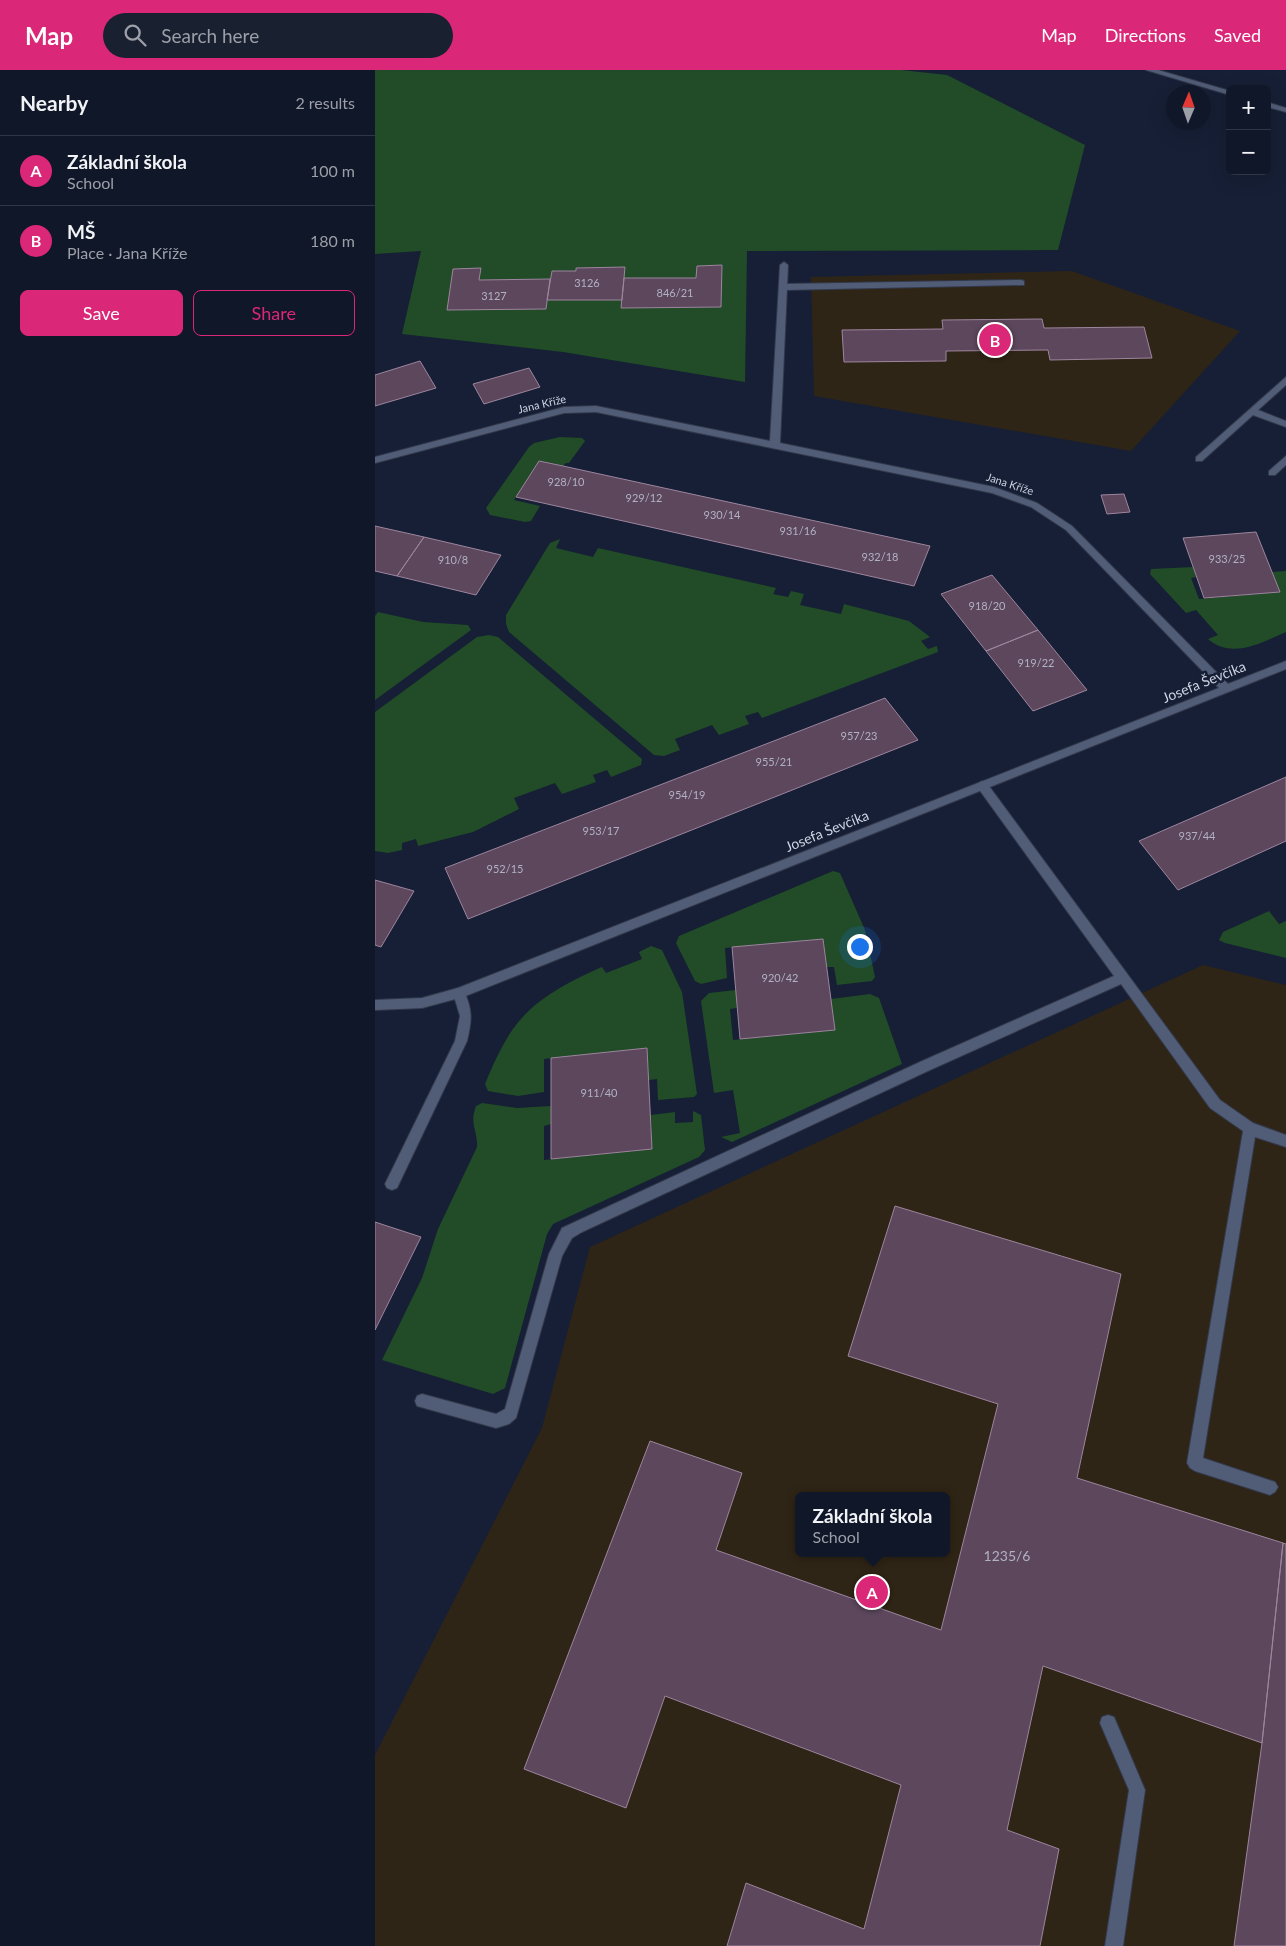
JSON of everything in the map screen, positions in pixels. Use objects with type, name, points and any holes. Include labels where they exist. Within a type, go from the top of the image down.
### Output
[{"type":"street","points":[[1150,70],[1226,92]]},
{"type":"street","points":[[1271,105],[1286,110]]},
{"type":"street","points":[[775,445],[785,265]]},
{"type":"street","points":[[783,287],[1021,283]]},
{"type":"street","points":[[1199,459],[1286,380]]},
{"type":"street","name":"Jana Kříže","points":[[375,460],[564,410],[596,409],[994,490],[1034,505],[1069,528],[1226,689]]},
{"type":"street","points":[[1251,411],[1286,424]]},
{"type":"street","points":[[1272,473],[1286,459]]},
{"type":"street","name":"Josefa Ševčíka","points":[[375,1005],[421,1003],[459,993],[1286,665]]},
{"type":"street","points":[[982,785],[1215,1104],[1232,1119],[1250,1130],[1286,1141]]},
{"type":"street","points":[[422,1401],[496,1421],[504,1419],[511,1413],[556,1254],[567,1233],[925,1066],[1122,978]]},
{"type":"street","points":[[392,1184],[461,1041],[465,1016],[459,993]]},
{"type":"street","points":[[1250,1130],[1195,1463],[1269,1487]]},
{"type":"street","points":[[1108,1723],[1137,1790],[1114,1946]]},
{"type":"shaded area","points":[[1072,271],[1240,331],[1131,451],[814,396],[811,277]]},
{"type":"shaded area","points":[[1203,965],[1286,985],[1286,1946],[375,1946],[375,1755],[542,1428],[590,1247]]},
{"type":"green space","points":[[375,70],[901,70],[947,75],[1085,145],[1058,250],[747,251],[745,382],[563,352],[402,334],[421,251],[375,254]]},
{"type":"green space","points":[[560,437],[582,438],[585,441],[569,463],[563,466],[539,461],[514,500],[540,506],[531,521],[525,522],[490,515],[486,508],[529,447],[534,443]]},
{"type":"green space","points":[[560,539],[556,548],[593,557],[598,548],[776,588],[773,594],[788,597],[791,591],[804,594],[800,605],[841,614],[844,604],[909,621],[930,637],[921,641],[928,649],[937,646],[938,652],[762,718],[758,712],[745,716],[749,724],[719,735],[712,725],[675,739],[680,750],[664,756],[654,755],[509,632],[506,624],[506,615],[550,543]]},
{"type":"green space","points":[[1193,567],[1196,577],[1191,578],[1199,599],[1280,592],[1272,572],[1286,571],[1286,632],[1257,644],[1237,649],[1217,645],[1208,639],[1218,635],[1196,610],[1186,613],[1150,574],[1151,569]]},
{"type":"green space","points":[[378,612],[423,622],[468,625],[471,630],[375,700],[375,616]]},
{"type":"green space","points":[[489,635],[498,637],[642,759],[641,765],[611,777],[607,770],[593,775],[596,782],[562,794],[555,783],[514,798],[519,809],[473,832],[418,846],[416,839],[402,843],[402,850],[388,853],[375,851],[375,712],[477,637]]},
{"type":"green space","points":[[833,871],[840,873],[865,930],[875,977],[872,981],[837,985],[834,967],[827,967],[823,939],[725,948],[727,978],[701,984],[695,981],[676,943],[679,936]]},
{"type":"green space","points":[[1269,911],[1279,924],[1286,921],[1286,958],[1219,940],[1223,932]]},
{"type":"green space","points":[[651,946],[662,950],[682,992],[697,1094],[694,1097],[658,1100],[657,1079],[649,1080],[647,1048],[544,1059],[544,1092],[518,1096],[488,1091],[485,1084],[501,1049],[513,1029],[531,1009],[553,992],[602,967],[606,973],[642,959],[639,952]]},
{"type":"green space","points":[[736,990],[737,1008],[730,1009],[733,1040],[835,1030],[831,999],[870,994],[879,998],[902,1064],[732,1142],[721,1137],[740,1133],[733,1090],[714,1093],[701,1001],[709,993]]},
{"type":"green space","points":[[482,1103],[517,1108],[551,1106],[551,1124],[544,1126],[544,1160],[652,1149],[651,1115],[675,1112],[675,1123],[693,1122],[693,1111],[701,1115],[705,1150],[699,1157],[553,1224],[547,1234],[505,1388],[493,1394],[382,1360],[422,1278],[438,1229],[477,1147],[473,1118],[476,1106]]},
{"type":"building","points":[[722,265],[721,307],[621,308],[624,278],[696,278],[697,266]]},
{"type":"building","points":[[625,267],[622,300],[547,300],[552,271],[576,271],[576,268]]},
{"type":"building","points":[[481,268],[479,280],[550,279],[546,309],[447,310],[453,269]]},
{"type":"building","points":[[1042,319],[1044,328],[1144,327],[1152,358],[1050,360],[1048,350],[946,351],[946,361],[844,362],[842,330],[943,329],[942,320]]},
{"type":"building","points":[[420,361],[436,388],[375,406],[375,375]]},
{"type":"building","points":[[529,368],[540,387],[484,404],[473,384]]},
{"type":"building","points":[[539,461],[930,546],[914,586],[516,497]]},
{"type":"building","points":[[1124,494],[1130,512],[1107,514],[1101,495]]},
{"type":"building","points":[[375,526],[424,537],[397,576],[375,571]]},
{"type":"building","points":[[1256,532],[1280,592],[1204,598],[1183,538]]},
{"type":"building","points":[[424,537],[501,555],[476,595],[397,576]]},
{"type":"building","points":[[992,575],[1038,630],[986,651],[941,594]]},
{"type":"building","points":[[1038,630],[1087,690],[1033,711],[986,651]]},
{"type":"building","points":[[885,698],[918,740],[468,919],[445,868]]},
{"type":"building","points":[[1286,777],[1286,841],[1178,890],[1139,841]]},
{"type":"building","points":[[375,880],[414,891],[381,947],[375,945]]},
{"type":"building","points":[[823,939],[835,1030],[740,1039],[732,947]]},
{"type":"building","points":[[647,1048],[652,1149],[551,1159],[551,1058]]},
{"type":"building","points":[[895,1206],[1121,1274],[1077,1478],[1283,1543],[1262,1743],[1043,1666],[1007,1830],[1059,1849],[1040,1946],[727,1946],[746,1883],[864,1929],[901,1785],[665,1696],[626,1808],[524,1769],[650,1441],[742,1473],[716,1550],[941,1630],[998,1404],[848,1356]]},
{"type":"building","points":[[375,1222],[421,1237],[375,1330]]},
{"type":"building","points":[[1283,1543],[1286,1544],[1286,1946],[1234,1946],[1262,1743]]},
{"type":"place","name":"MŠ","points":[[995,340]]},
{"type":"place","name":"Základní škola","points":[[872,1592]]}]
